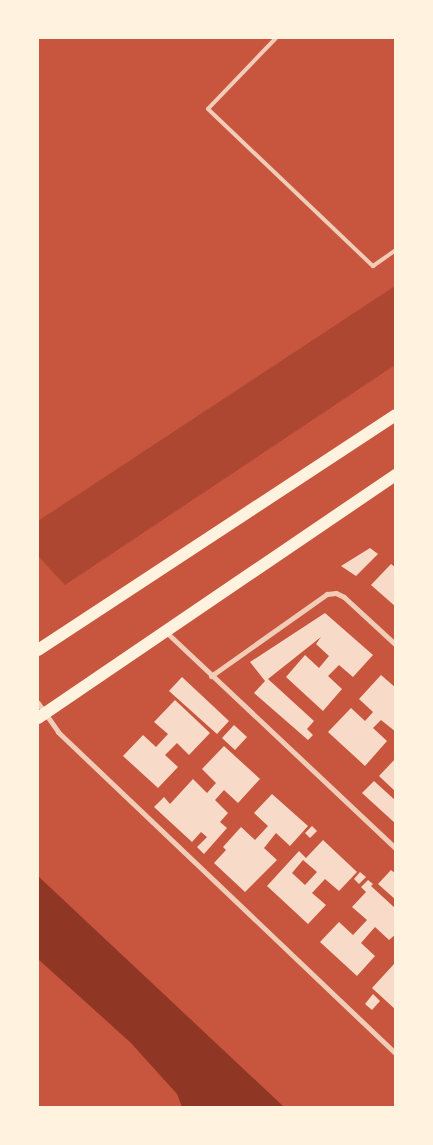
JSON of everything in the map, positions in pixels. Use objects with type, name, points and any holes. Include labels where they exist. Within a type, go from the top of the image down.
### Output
[{"type":"main road","points":[[38,650],[396,414]]},
{"type":"main road","points":[[39,712],[164,631],[396,475]]},
{"type":"street","points":[[211,676],[327,594],[336,593],[344,597],[396,645]]},
{"type":"street","points":[[164,631],[396,849]]},
{"type":"street","points":[[39,712],[396,1054]]},
{"type":"lane","points":[[276,38],[208,109],[373,266],[396,250]]},
{"type":"shaded area","points":[[395,286],[395,365],[65,585],[38,556],[38,521]]},
{"type":"shaded area","points":[[38,876],[284,1107],[182,1107],[177,1094],[131,1043],[38,959]]},
{"type":"building","points":[[370,548],[378,554],[356,576],[341,566]]},
{"type":"building","points":[[391,564],[396,568],[396,607],[371,585]]},
{"type":"building","points":[[325,613],[373,655],[353,677],[339,665],[328,676],[342,689],[323,711],[286,677],[305,655],[319,668],[329,656],[316,644],[321,637],[268,679],[314,721],[307,729],[313,735],[308,740],[254,693],[265,681],[250,662]]},
{"type":"building","points":[[381,675],[396,688],[396,732],[381,720],[373,728],[387,741],[365,766],[328,732],[351,708],[365,721],[373,712],[359,699]]},
{"type":"building","points":[[182,677],[229,721],[217,734],[169,691]]},
{"type":"building","points":[[175,700],[210,733],[189,755],[177,743],[165,755],[178,767],[158,788],[123,756],[143,735],[156,747],[168,734],[154,722]]},
{"type":"building","points":[[234,725],[247,737],[235,750],[222,738]]},
{"type":"building","points":[[224,746],[260,779],[238,803],[224,790],[215,800],[228,813],[220,822],[227,828],[204,854],[197,847],[207,837],[201,832],[192,842],[154,807],[164,797],[170,804],[193,779],[207,793],[216,783],[202,769]]},
{"type":"building","points":[[396,758],[396,792],[379,776]]},
{"type":"building","points":[[374,781],[396,801],[396,824],[362,793]]},
{"type":"building","points":[[272,794],[308,826],[290,846],[276,833],[264,848],[277,860],[245,892],[214,863],[226,850],[223,847],[241,827],[255,840],[268,826],[254,813]]},
{"type":"building","points":[[312,826],[317,831],[310,838],[305,833]]},
{"type":"building","points":[[323,840],[357,872],[339,891],[325,879],[312,893],[326,905],[308,924],[267,886],[299,851],[306,858]],"holes":[[[303,860],[317,872],[305,885],[292,873]]]},
{"type":"building","points":[[391,870],[396,874],[396,900],[378,884]]},
{"type":"building","points":[[360,872],[366,877],[359,884],[354,879]]},
{"type":"building","points":[[368,880],[373,884],[371,886],[396,909],[396,934],[389,940],[375,927],[361,943],[375,956],[357,976],[320,942],[339,922],[353,935],[367,920],[352,907],[366,892],[361,887]]},
{"type":"building","points":[[394,964],[396,965],[396,1010],[372,988]]},
{"type":"building","points":[[373,994],[380,1001],[372,1010],[365,1004]]}]
